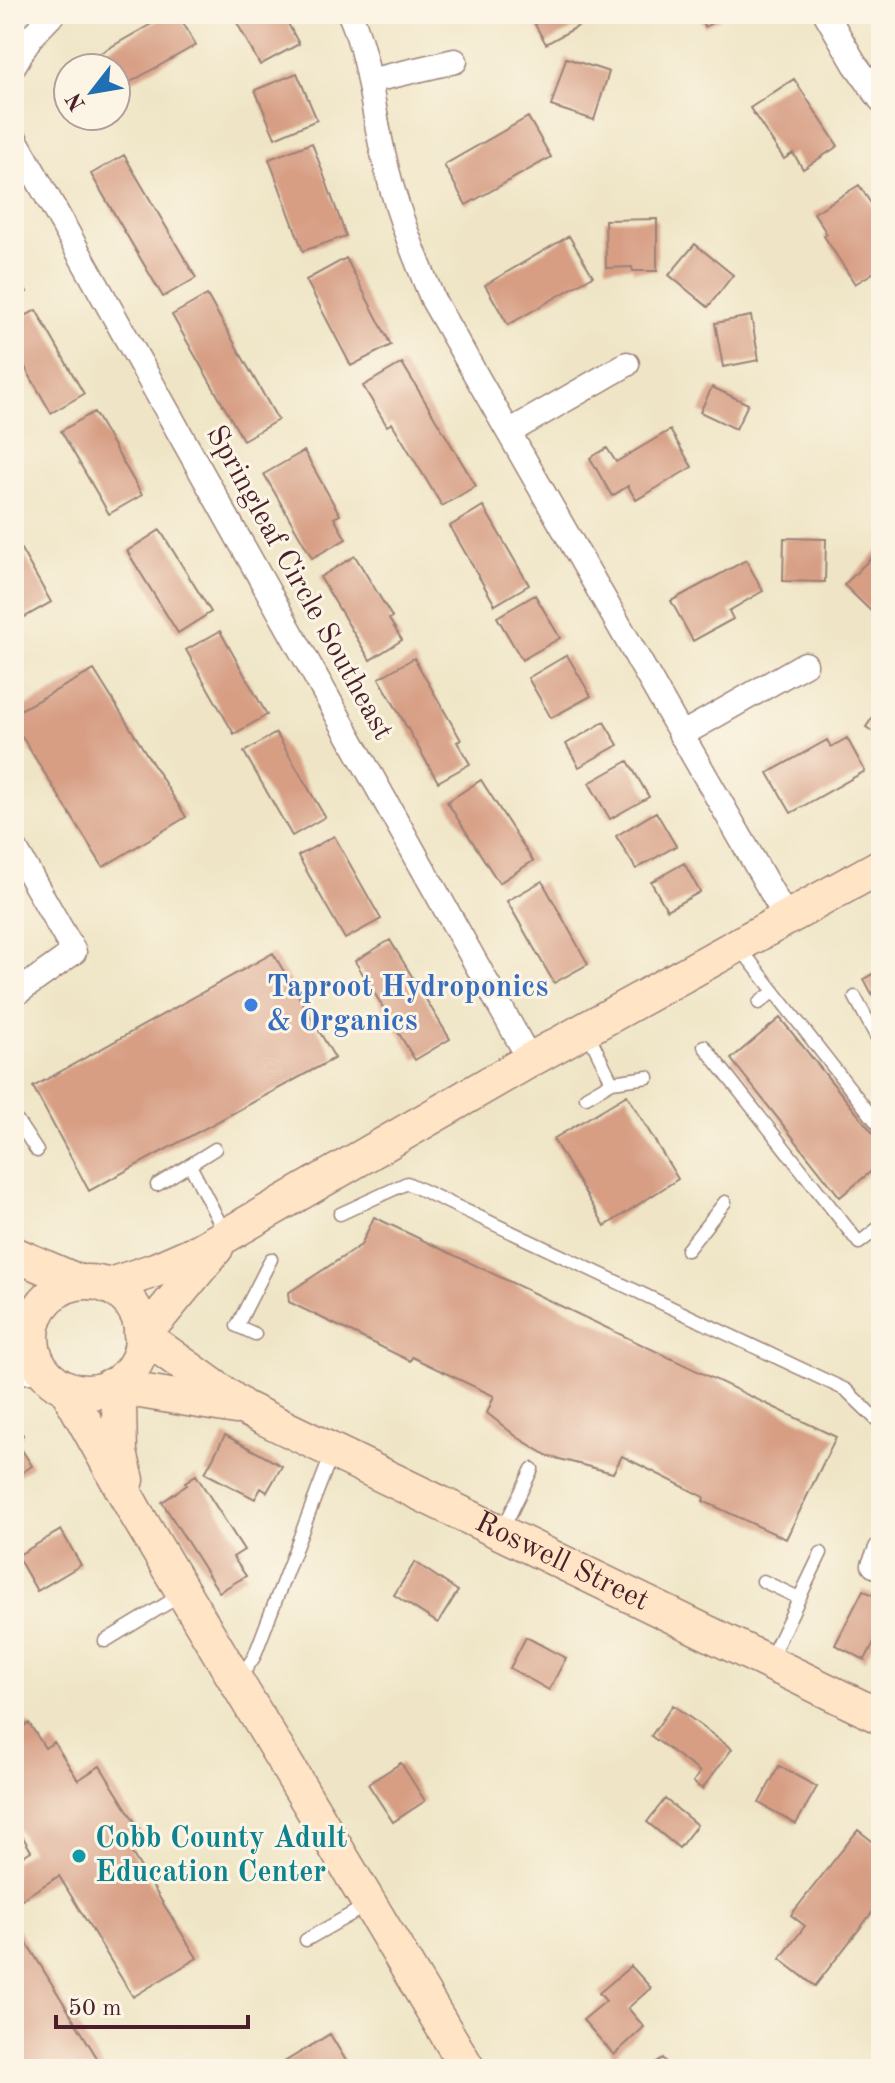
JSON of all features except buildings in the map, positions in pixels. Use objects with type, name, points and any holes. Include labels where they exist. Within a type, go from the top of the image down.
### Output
[{"type":"street","points":[[14,65],[30,38],[53,14]]},
{"type":"street","points":[[350,14],[359,34],[383,154],[405,233],[433,300],[787,919]]},
{"type":"street","points":[[826,14],[855,64],[881,100]]},
{"type":"street","points":[[369,81],[455,61]]},
{"type":"street","name":"Springleaf Circle Southeast","points":[[14,137],[530,1060]]},
{"type":"street","points":[[509,432],[627,364]]},
{"type":"street","points":[[681,735],[805,664]]},
{"type":"street","points":[[14,847],[74,952],[14,995]]},
{"type":"street","points":[[468,2069],[137,1515],[41,1377],[23,1328],[53,1293],[171,1264],[227,1235],[530,1060],[881,866]]},
{"type":"street","points":[[141,1332],[160,1316],[227,1235]]},
{"type":"street","points":[[14,1254],[93,1284],[130,1303],[141,1332],[138,1357],[131,1370],[109,1387],[95,1391],[41,1377]]},
{"type":"street","name":"Roswell Street","points":[[141,1332],[244,1408],[881,1717]]},
{"type":"street","points":[[109,1387],[119,1406],[120,1453],[137,1515]]},
{"type":"street","name":"Roswell Street","points":[[109,1387],[244,1408]]},
{"type":"street","points":[[881,1549],[874,1565],[881,1568]]},
{"type":"lane","points":[[738,945],[881,1128]]},
{"type":"lane","points":[[759,1003],[774,991]]},
{"type":"lane","points":[[855,997],[881,1045]]},
{"type":"lane","points":[[586,1031],[612,1082]]},
{"type":"lane","points":[[704,1046],[859,1243],[881,1226]]},
{"type":"lane","points":[[586,1097],[612,1082],[648,1077]]},
{"type":"lane","points":[[15,1120],[37,1151]]},
{"type":"lane","points":[[157,1185],[215,1149]]},
{"type":"lane","points":[[190,1165],[227,1235]]},
{"type":"lane","points":[[340,1214],[407,1183],[846,1390],[881,1424]]},
{"type":"lane","points":[[687,1250],[725,1202]]},
{"type":"lane","points":[[255,1334],[237,1326],[271,1259]]},
{"type":"lane","points":[[237,1682],[254,1657],[333,1451]]},
{"type":"lane","points":[[502,1531],[532,1469]]},
{"type":"lane","points":[[768,1662],[821,1553]]},
{"type":"lane","points":[[763,1581],[799,1598]]},
{"type":"lane","points":[[105,1641],[184,1593]]},
{"type":"lane","points":[[306,1940],[369,1903]]},
{"type":"place","name":"Taproot Hydroponics & Organics","points":[[251,1005]]},
{"type":"place","name":"Cobb County Adult Education Center","points":[[79,1856]]}]
